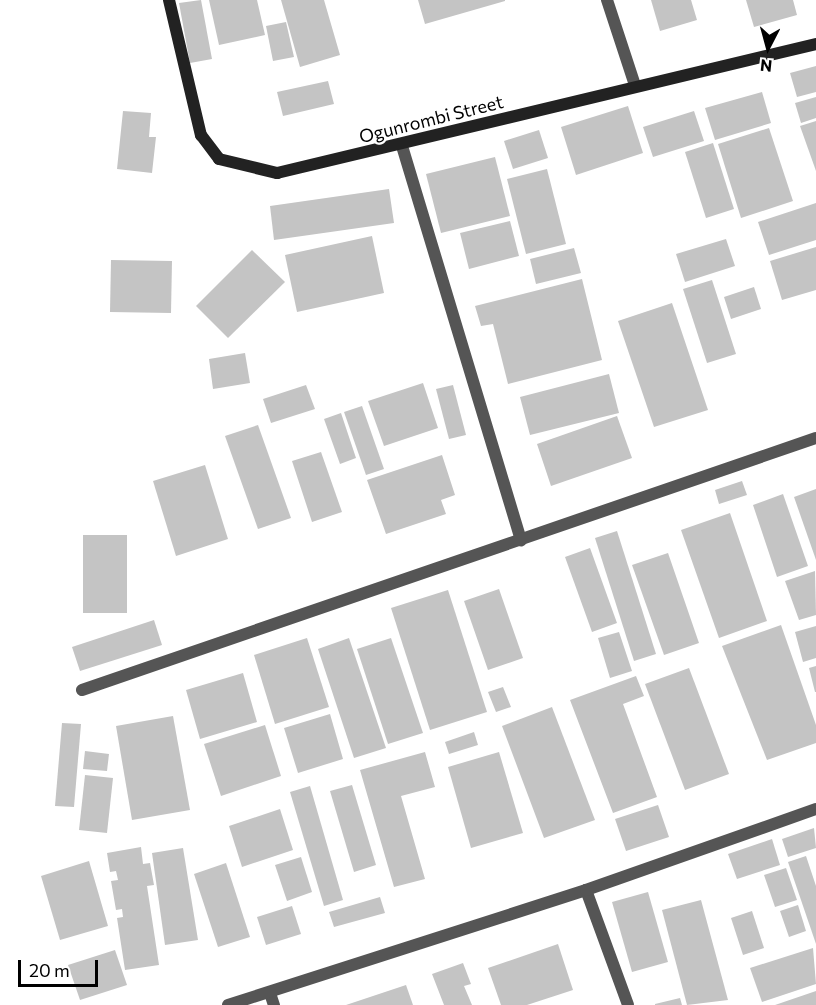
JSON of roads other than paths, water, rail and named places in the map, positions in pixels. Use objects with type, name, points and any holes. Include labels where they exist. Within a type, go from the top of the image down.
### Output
[{"type":"street","name":"Ogunrombi Street","points":[[169,0],[201,135],[219,159],[277,173],[402,146],[635,85],[816,44]]},
{"type":"street","points":[[607,0],[635,85]]},
{"type":"street","points":[[402,146],[521,540]]},
{"type":"street","points":[[82,690],[816,438]]},
{"type":"street","points":[[228,1005],[272,999],[816,809]]},
{"type":"street","points":[[586,890],[628,1005]]}]
